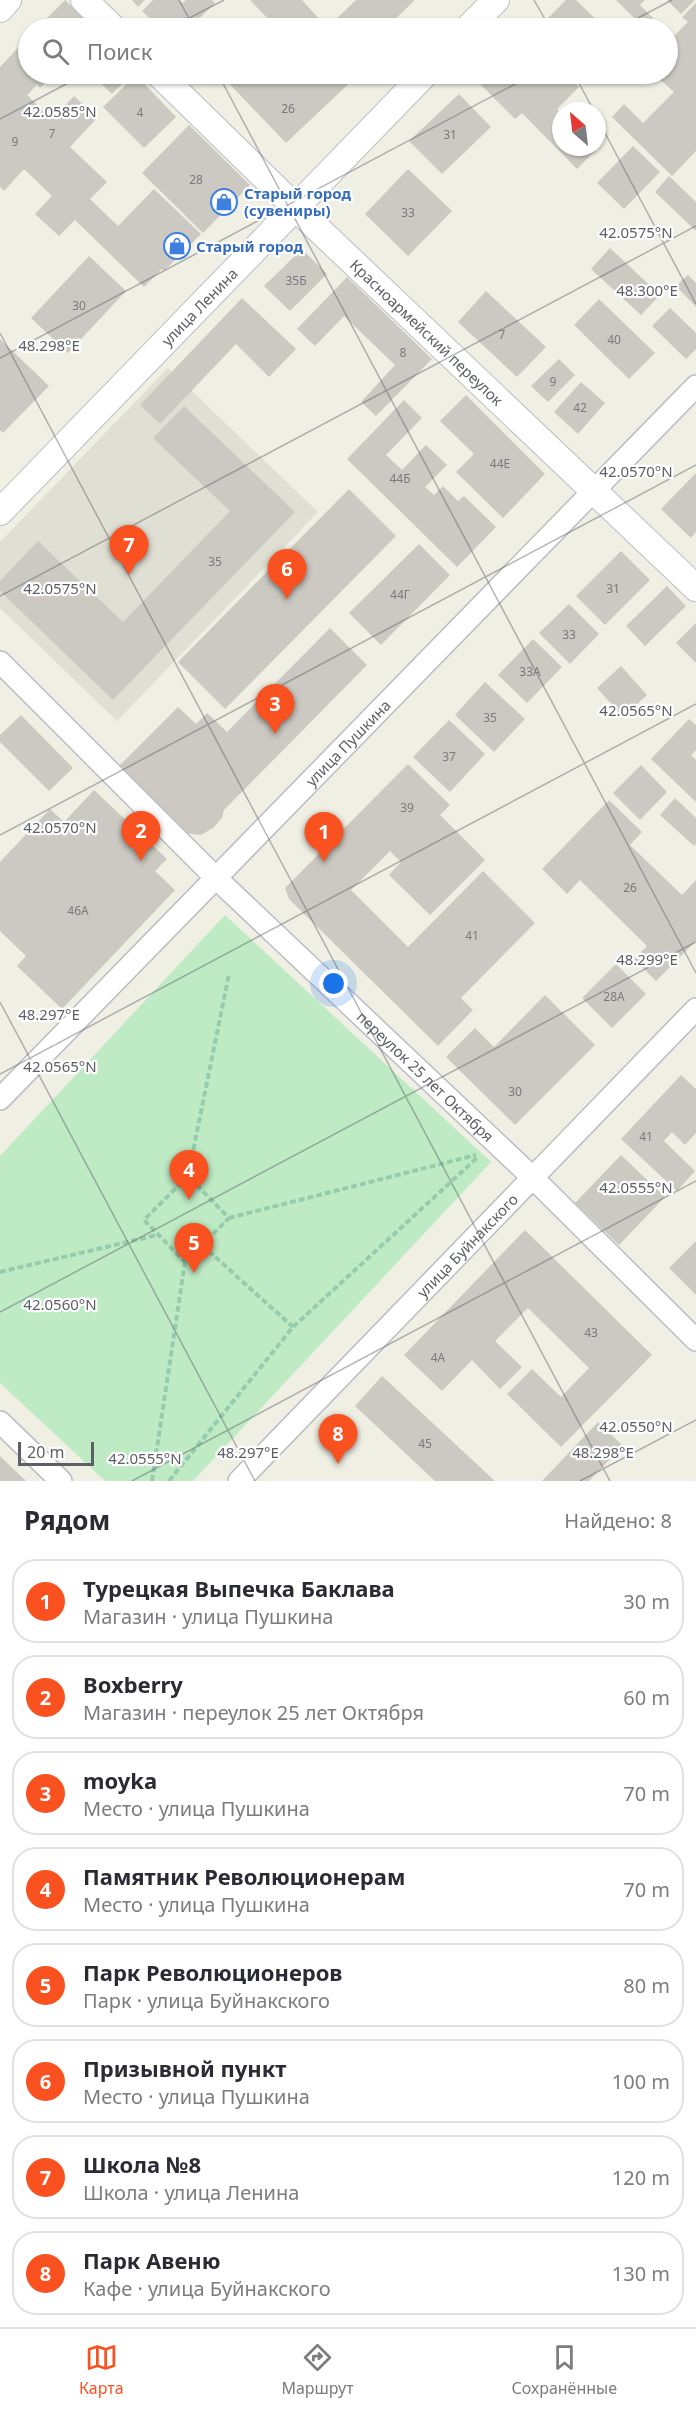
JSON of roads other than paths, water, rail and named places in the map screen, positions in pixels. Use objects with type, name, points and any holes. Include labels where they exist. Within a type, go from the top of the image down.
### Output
[{"type":"street","points":[[0,9],[9,0]]},
{"type":"street","points":[[84,0],[103,18]]},
{"type":"street","points":[[478,18],[496,0]]},
{"type":"street","name":"Красноармейский переулок","points":[[169,84],[296,208],[696,588]]},
{"type":"street","name":"улица Ленина","points":[[0,512],[415,84]]},
{"type":"street","name":"улица Пушкина","points":[[0,1099],[696,386]]},
{"type":"street","name":"переулок 25 лет Октября","points":[[0,662],[216,878],[533,1178],[696,1340]]},
{"type":"street","name":"улица Буйнакского","points":[[239,1481],[696,1009]]},
{"type":"street","points":[[0,1422],[61,1481]]},
{"type":"place","name":"Старый город (сувениры)","points":[[224,202]]},
{"type":"place","name":"Старый город","points":[[177,246]]},
{"type":"place","name":"Школа №8","points":[[129,575]]},
{"type":"place","name":"Призывной пункт","points":[[287,599]]},
{"type":"place","name":"moyka","points":[[275,734]]},
{"type":"place","name":"Boxberry","points":[[141,861]]},
{"type":"place","name":"Турецкая Выпечка Баклава","points":[[324,862]]},
{"type":"place","name":"Памятник Революционерам","points":[[189,1200]]},
{"type":"place","name":"Парк Революционеров","points":[[194,1273]]},
{"type":"place","name":"Парк Авеню","points":[[338,1464]]}]
